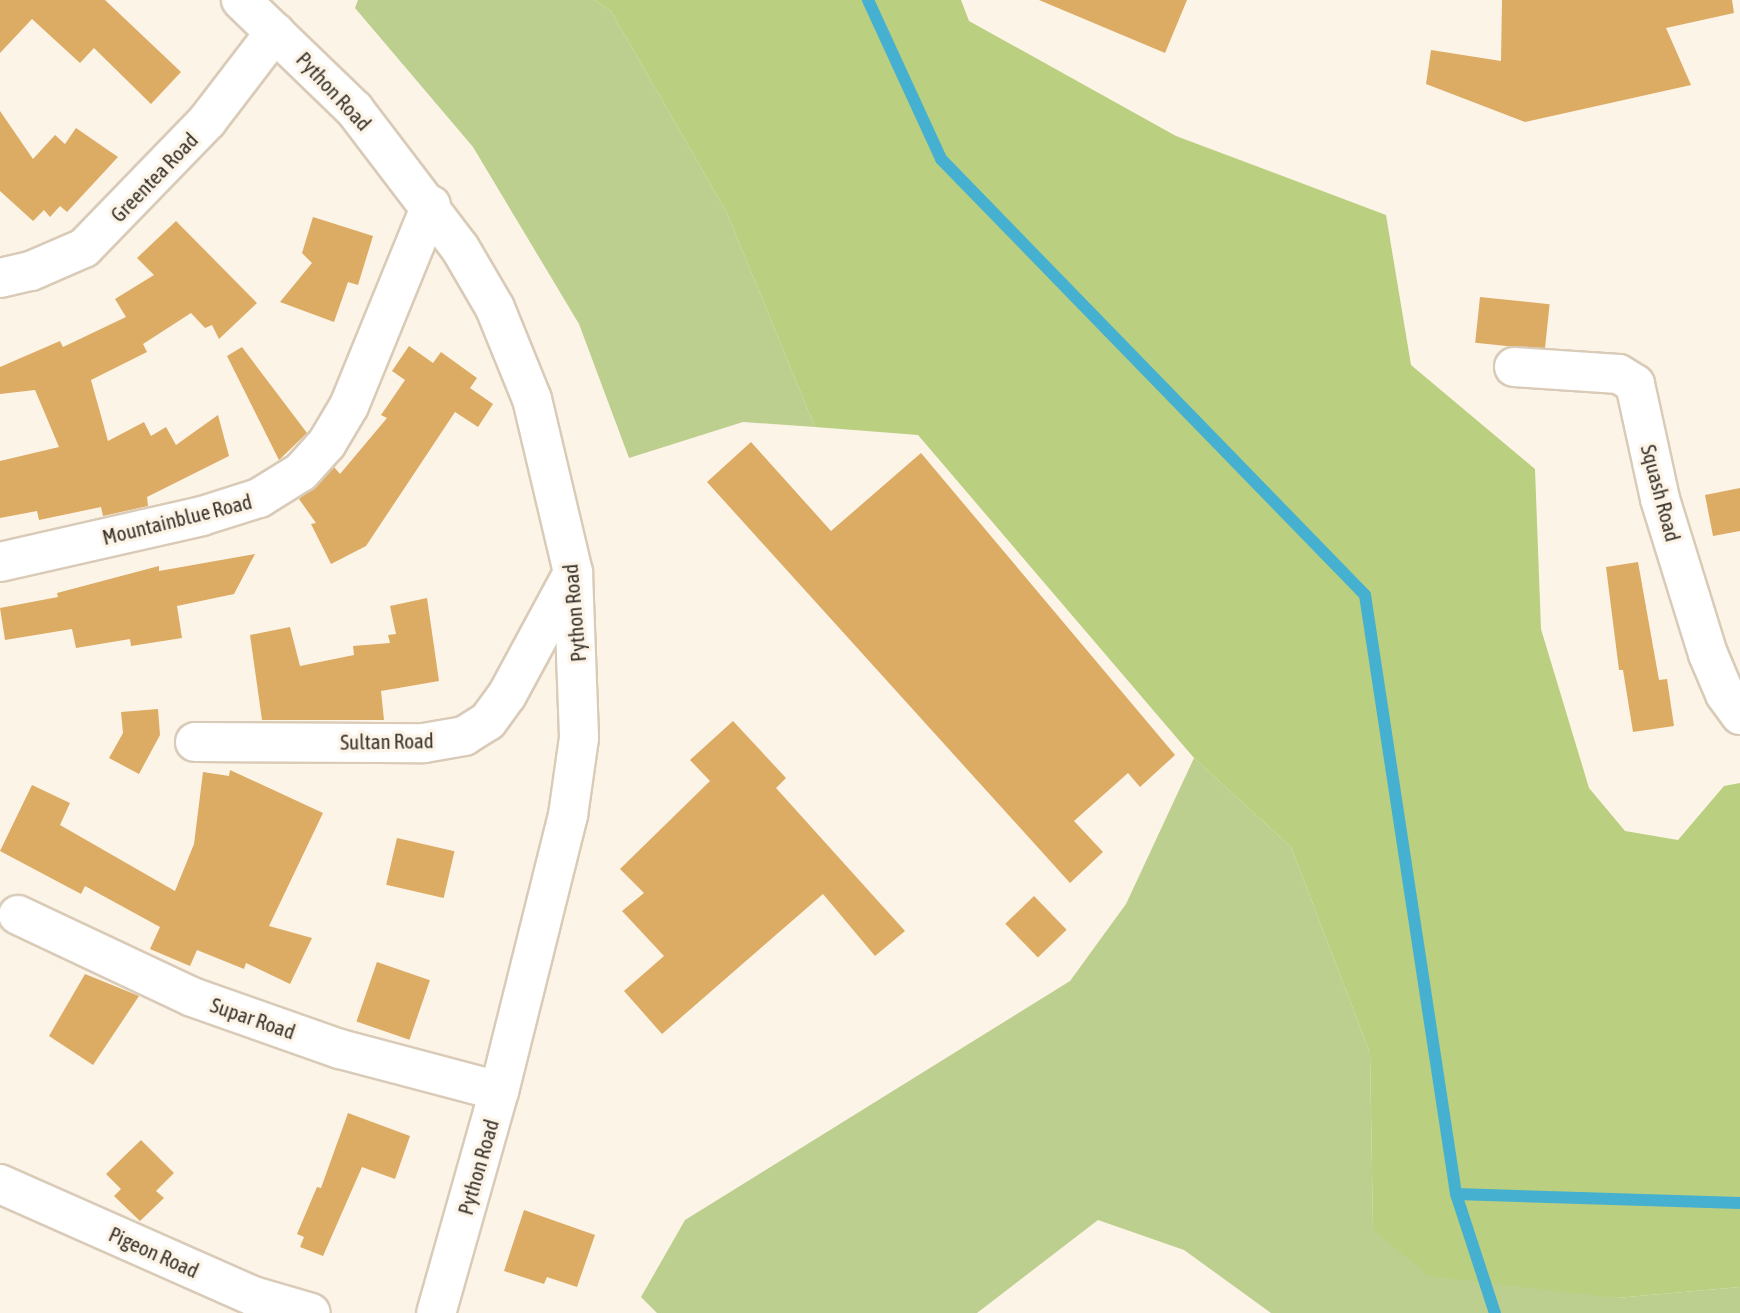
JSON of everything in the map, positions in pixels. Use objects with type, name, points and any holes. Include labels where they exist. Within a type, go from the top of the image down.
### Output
[{"type":"street","name":"Python Road","points":[[241,0],[354,109],[431,205],[495,307],[532,400],[572,573],[579,738],[562,840],[499,1091],[436,1313]]},
{"type":"street","name":"Greentea Road","points":[[0,278],[31,271],[84,248],[207,121],[275,32]]},
{"type":"street","name":"Mountainblue Road","points":[[0,562],[202,516],[259,498],[301,472],[327,443],[349,406],[431,205]]},
{"type":"street","name":"Squash Road","points":[[1514,367],[1619,374],[1635,384],[1660,499],[1708,654],[1724,694],[1740,715]]},
{"type":"street","name":"Sultan Road","points":[[195,742],[424,743],[464,736],[488,721],[507,695],[572,573]]},
{"type":"street","name":"Supar Road","points":[[18,915],[192,997],[340,1049],[499,1091]]},
{"type":"street","name":"Pigeon Road","points":[[0,1184],[246,1304],[311,1313]]},
{"type":"green space","points":[[358,0],[595,0],[611,11],[727,213],[815,427],[743,422],[629,458],[579,324],[473,147],[355,8]]},
{"type":"green space","points":[[595,0],[961,0],[969,21],[1176,136],[1386,215],[1411,365],[1535,469],[1541,629],[1589,788],[1625,831],[1678,840],[1724,786],[1740,783],[1740,1287],[1616,1298],[1428,1276],[1373,1229],[1370,1053],[1291,847],[1194,758],[918,435],[815,427],[727,213],[611,11]]},
{"type":"green space","points":[[1194,758],[1291,847],[1370,1053],[1373,1229],[1616,1298],[1740,1287],[1740,1313],[1271,1313],[1184,1250],[1098,1220],[977,1313],[657,1313],[641,1297],[685,1220],[1070,981],[1126,904]]},
{"type":"building","points":[[0,0],[105,0],[181,72],[151,104],[94,48],[80,63],[32,19],[0,53]]},
{"type":"building","points":[[1039,0],[1187,0],[1165,53]]},
{"type":"building","points":[[1502,0],[1732,0],[1734,13],[1666,28],[1691,85],[1525,122],[1426,84],[1431,50],[1501,61]]},
{"type":"building","points":[[0,111],[33,159],[55,135],[65,144],[76,128],[118,157],[67,212],[60,206],[50,217],[44,210],[33,221],[0,191]]},
{"type":"building","points":[[313,217],[373,236],[358,285],[348,282],[334,322],[280,302],[312,263],[302,253]]},
{"type":"building","points":[[176,221],[257,303],[219,339],[212,325],[205,328],[191,313],[143,344],[147,352],[91,380],[108,441],[144,422],[151,436],[166,427],[176,445],[218,415],[229,456],[147,497],[148,506],[103,516],[101,507],[39,520],[37,511],[0,518],[0,461],[59,447],[35,390],[0,394],[0,367],[60,341],[63,347],[126,317],[115,299],[154,275],[137,258]]},
{"type":"building","points":[[1480,297],[1550,304],[1545,350],[1475,343]]},
{"type":"building","points":[[409,346],[433,363],[441,352],[477,378],[470,388],[493,404],[478,427],[455,412],[366,546],[331,564],[311,524],[316,523],[299,499],[334,467],[340,474],[387,418],[381,415],[405,380],[392,371]]},
{"type":"building","points":[[242,347],[307,433],[279,460],[227,356]]},
{"type":"building","points":[[751,442],[831,531],[921,453],[1175,755],[1140,787],[1128,773],[1074,821],[1103,852],[1070,883],[707,482]]},
{"type":"building","points":[[1740,488],[1740,531],[1713,536],[1705,495]]},
{"type":"building","points":[[255,554],[234,594],[177,606],[182,638],[131,646],[130,639],[76,648],[72,629],[5,640],[0,608],[58,597],[57,593],[159,566],[159,571]]},
{"type":"building","points":[[1638,562],[1659,680],[1667,679],[1674,726],[1633,732],[1623,670],[1619,670],[1606,567]]},
{"type":"building","points":[[427,598],[439,681],[381,691],[384,720],[262,720],[250,635],[290,627],[300,666],[354,655],[353,646],[390,643],[388,635],[396,634],[390,606]]},
{"type":"building","points":[[158,709],[160,735],[139,774],[109,758],[123,733],[121,712]]},
{"type":"building","points":[[733,721],[786,778],[776,788],[905,931],[875,956],[823,894],[662,1034],[624,991],[664,956],[622,911],[644,893],[620,869],[710,781],[690,760]]},
{"type":"building","points":[[230,770],[323,813],[269,926],[312,938],[290,984],[246,963],[244,969],[197,950],[190,966],[150,949],[160,927],[85,886],[81,894],[0,851],[32,785],[70,803],[60,825],[175,891],[194,844],[203,772],[229,776]]},
{"type":"building","points":[[397,838],[454,851],[444,898],[386,885]]},
{"type":"building","points":[[1034,896],[1067,930],[1038,958],[1005,924]]},
{"type":"building","points":[[377,962],[430,980],[409,1040],[356,1022]]},
{"type":"building","points":[[85,974],[139,996],[93,1065],[49,1036]]},
{"type":"building","points":[[348,1113],[410,1136],[395,1179],[362,1167],[323,1256],[300,1247],[304,1237],[297,1234],[317,1187],[321,1188]]},
{"type":"building","points":[[141,1140],[174,1173],[156,1191],[164,1198],[140,1221],[114,1196],[121,1189],[106,1174]]},
{"type":"building","points":[[524,1210],[595,1235],[577,1287],[547,1277],[544,1284],[504,1271]]},
{"type":"waterway","points":[[868,0],[941,159],[1365,595],[1456,1194],[1495,1313]]},
{"type":"waterway","points":[[1456,1194],[1740,1203]]}]
